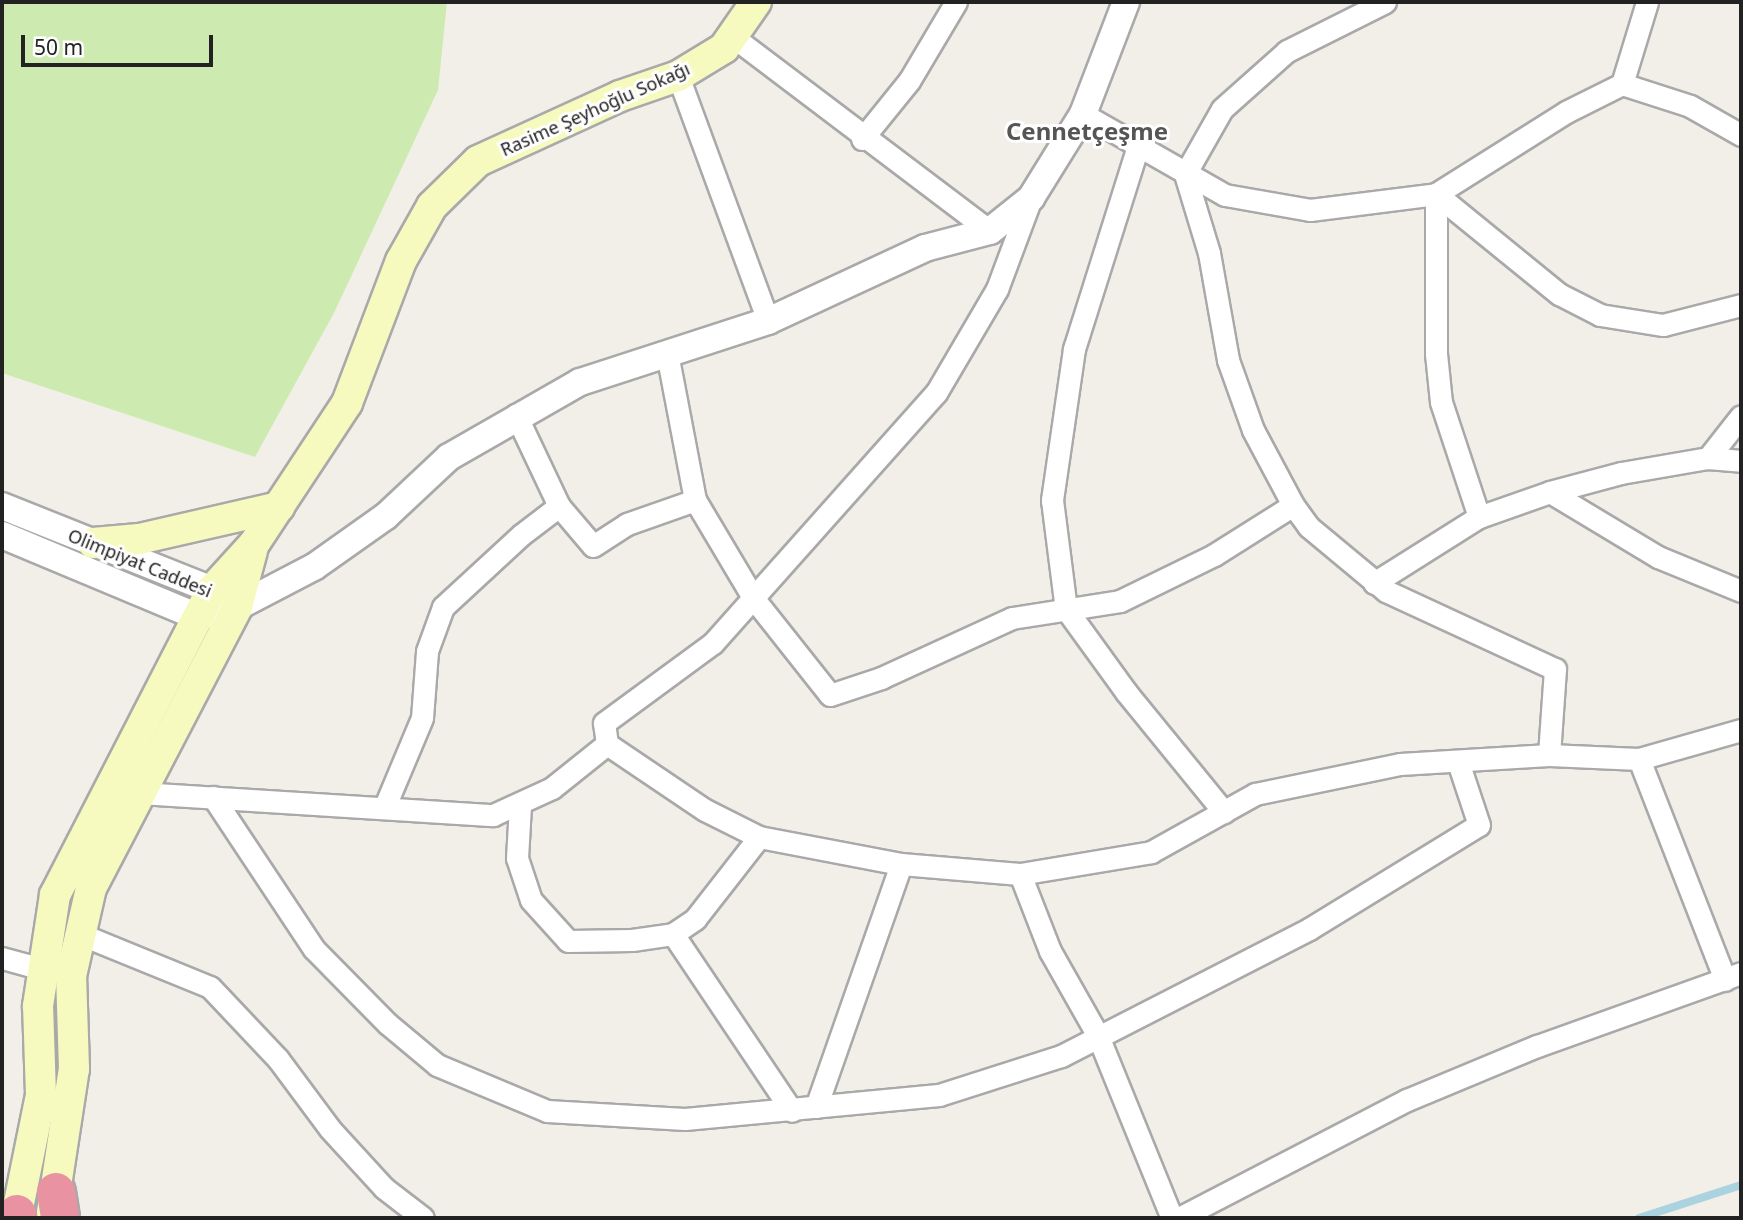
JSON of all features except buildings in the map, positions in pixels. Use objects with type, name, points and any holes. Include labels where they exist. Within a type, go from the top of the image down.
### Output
[{"type":"main road","name":"Rasime Şeyhoğlu Sokağı","points":[[254,544],[347,403],[401,261],[432,206],[478,161],[620,96],[678,76],[724,48],[755,2]]},
{"type":"main road","points":[[93,543],[139,540],[279,507]]},
{"type":"main road","points":[[36,1213],[74,1069],[71,976],[91,888],[236,607],[254,544]]},
{"type":"main road","points":[[36,1213],[41,1095],[38,1006],[55,895],[212,590],[254,544]]},
{"type":"street","points":[[862,139],[909,81],[956,2]]},
{"type":"street","points":[[1126,2],[1083,114],[1031,198],[997,289],[936,393],[713,643],[604,723],[607,744],[705,810],[758,837],[901,864],[1020,874],[1151,852],[1224,812],[1268,792],[1400,764],[1549,755],[1639,759],[1741,730]]},
{"type":"street","points":[[1385,2],[1287,51],[1222,109],[1185,174],[1209,253],[1228,360],[1253,430],[1293,505],[1309,527],[1374,583],[1555,669],[1549,755]]},
{"type":"street","points":[[1083,114],[1225,195],[1310,210],[1436,194],[1566,112],[1622,83],[1647,2]]},
{"type":"street","points":[[732,36],[862,139],[990,231]]},
{"type":"street","points":[[678,76],[768,321]]},
{"type":"street","points":[[1622,83],[1690,106],[1741,135]]},
{"type":"street","points":[[1138,146],[1074,349],[1052,500],[1066,608],[1126,692],[1224,812]]},
{"type":"street","points":[[1436,194],[1559,294],[1600,315],[1663,325],[1741,305]]},
{"type":"street","points":[[1436,194],[1436,354],[1441,402],[1479,517]]},
{"type":"street","points":[[236,607],[314,567],[386,516],[449,457],[516,415],[580,382],[768,321],[925,248],[990,231],[1031,198]]},
{"type":"street","points":[[667,353],[695,500],[754,599],[830,695],[881,678],[1012,618],[1120,601],[1214,555],[1293,505]]},
{"type":"street","points":[[516,415],[559,506],[593,546],[627,524],[695,500]]},
{"type":"street","points":[[1708,458],[1741,416]]},
{"type":"street","points":[[1374,583],[1479,517],[1550,492],[1621,472],[1708,458],[1741,461]]},
{"type":"street","points":[[1550,492],[1658,557],[1741,591]]},
{"type":"street","name":"Olimpiyat Caddesi","points":[[2,506],[212,590],[236,607]]},
{"type":"street","points":[[385,806],[422,718],[427,651],[443,607],[521,535],[559,506]]},
{"type":"street","name":"Olimpiyat Caddesi","points":[[2,536],[198,617],[236,607]]},
{"type":"street","points":[[140,793],[385,806],[493,816],[520,806],[607,744]]},
{"type":"street","points":[[1179,1218],[1407,1100],[1537,1046],[1733,977],[1639,759]]},
{"type":"street","points":[[213,797],[314,949],[388,1024],[437,1065],[547,1111],[685,1119],[792,1111],[939,1095],[1061,1056],[1309,929],[1479,825],[1458,762]]},
{"type":"street","points":[[520,806],[517,858],[531,900],[568,941],[673,934],[695,919],[758,837]]},
{"type":"street","points":[[816,1107],[901,864]]},
{"type":"street","points":[[1020,874],[1050,950],[1098,1037],[1172,1218]]},
{"type":"street","points":[[80,934],[209,987],[278,1059],[330,1129],[384,1188],[422,1218]]},
{"type":"street","points":[[673,934],[792,1111]]},
{"type":"street","points":[[2,958],[43,969]]},
{"type":"green space","points":[[2,2],[447,2],[438,90],[334,313],[255,457],[2,373]]},
{"type":"waterway","points":[[1639,1218],[1741,1185]]},
{"type":"district","name":"Cennetçeşme","points":[[1087,131]]}]
